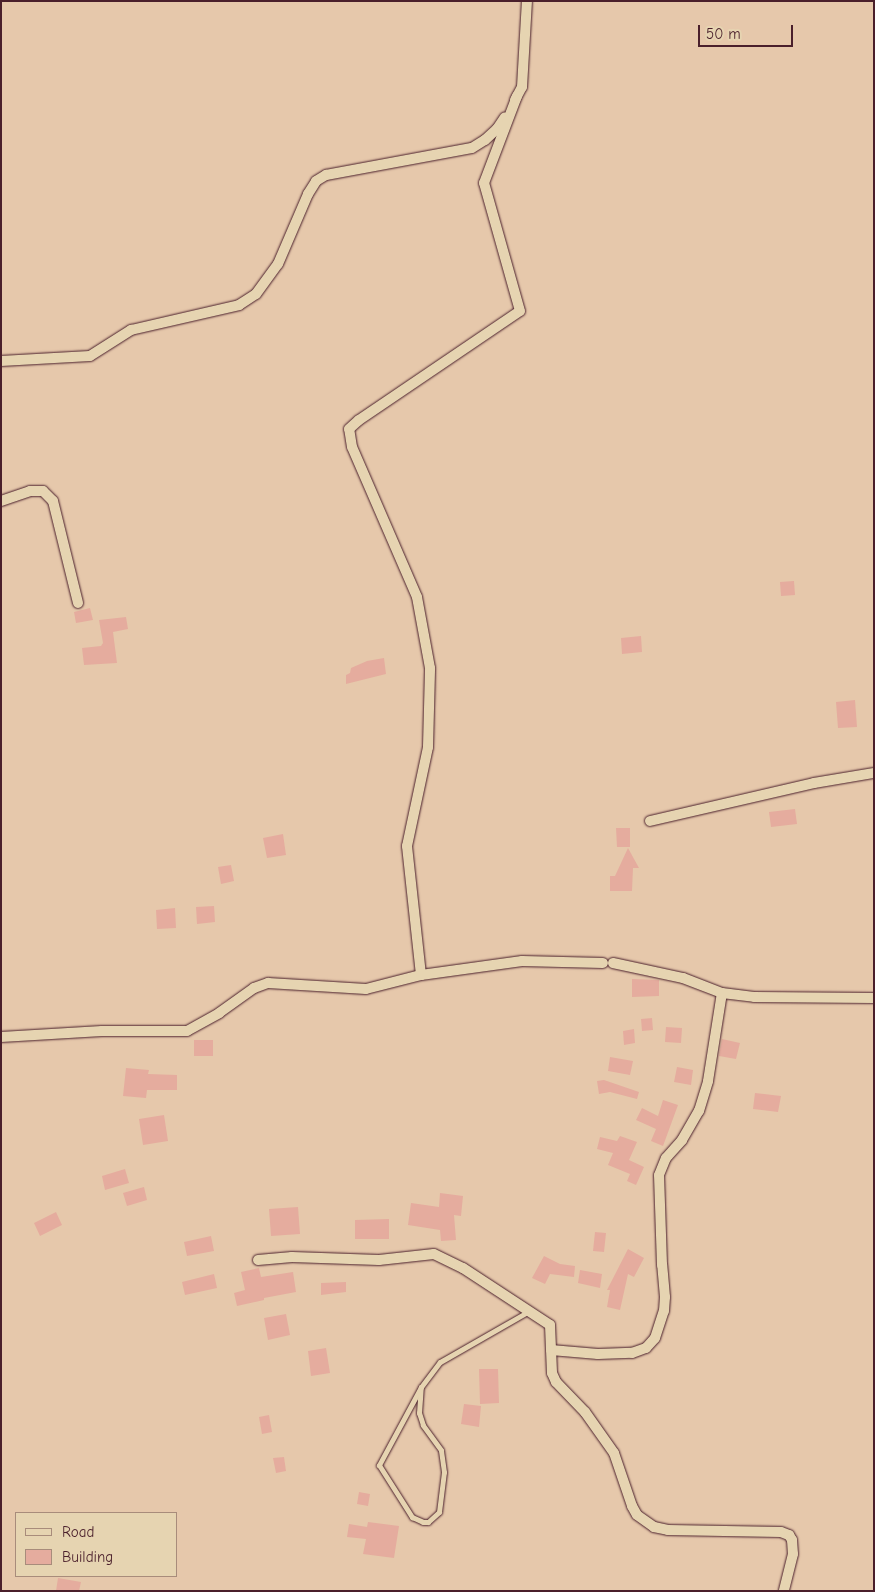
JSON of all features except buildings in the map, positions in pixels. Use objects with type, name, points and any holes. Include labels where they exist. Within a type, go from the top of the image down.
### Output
[{"type":"street","points":[[1,361],[90,356],[131,330],[239,305],[256,294],[278,264],[308,194],[316,181],[326,175],[472,148],[486,140],[497,129],[522,87],[527,1]]},
{"type":"street","points":[[421,976],[407,846],[428,747],[430,668],[417,597],[352,447],[349,429],[359,420],[520,311],[484,183],[517,96]]},
{"type":"street","points":[[1,501],[30,491],[43,491],[53,501],[78,603]]},
{"type":"street","points":[[650,821],[814,784],[874,773]]},
{"type":"street","points":[[1,1037],[102,1031],[187,1031],[219,1013],[254,988],[268,983],[283,982],[366,989],[421,976],[522,961],[608,963],[683,978],[722,993],[754,997],[874,998]]},
{"type":"street","points":[[551,1350],[598,1354],[632,1353],[646,1348],[655,1338],[664,1311],[666,1297],[662,1265],[660,1175],[666,1158],[682,1140],[699,1111],[708,1081],[722,993]]},
{"type":"street","points":[[258,1260],[292,1257],[379,1260],[434,1254],[463,1268],[550,1325],[552,1373],[556,1382],[585,1412],[614,1454],[637,1515],[644,1522],[668,1530],[780,1532],[789,1535],[792,1540],[793,1554],[784,1591]]},
{"type":"lane","points":[[421,1388],[419,1413],[422,1426],[441,1450],[444,1472],[439,1512],[428,1522],[422,1522],[412,1517],[379,1465],[421,1388],[440,1362],[530,1311]]}]
